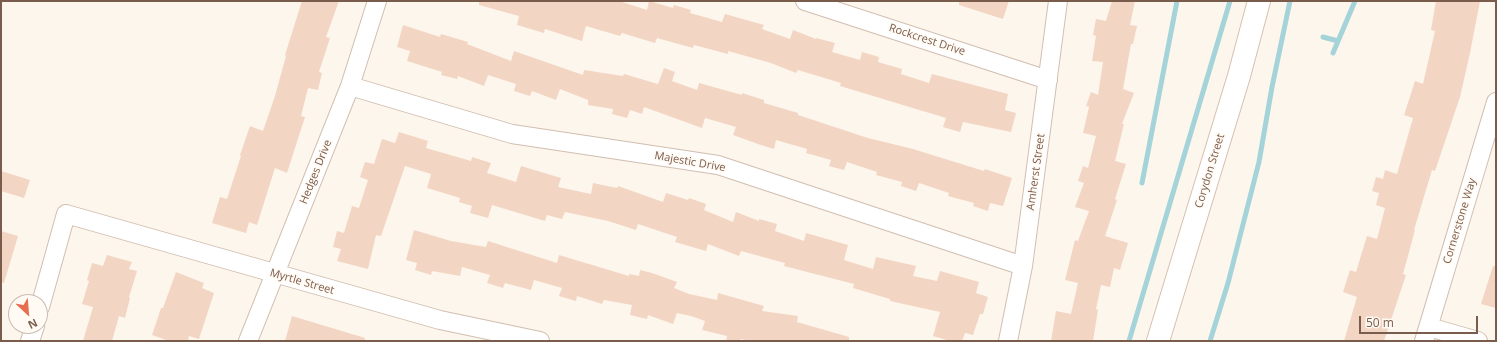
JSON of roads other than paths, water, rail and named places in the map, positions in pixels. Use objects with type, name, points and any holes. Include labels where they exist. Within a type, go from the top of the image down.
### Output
[{"type":"main road","name":"Corydon Street","points":[[1158,341],[1239,76],[1260,1]]},
{"type":"street","name":"Hedges Drive","points":[[248,341],[350,86],[377,1]]},
{"type":"street","name":"Rockcrest Drive","points":[[805,1],[1048,80]]},
{"type":"street","name":"Amherst Street","points":[[1008,341],[1023,266],[1058,1]]},
{"type":"street","name":"Majestic Drive","points":[[350,86],[512,134],[718,165],[1023,266]]},
{"type":"street","name":"Cornerstone Way","points":[[1427,334],[1492,127],[1496,102]]},
{"type":"street","name":"Myrtle Street","points":[[44,294],[66,214],[440,320],[540,341]]},
{"type":"street","points":[[1427,334],[1478,341]]},
{"type":"waterway","points":[[1142,183],[1177,1]]},
{"type":"waterway","points":[[1129,341],[1230,1]]},
{"type":"waterway","points":[[1210,341],[1228,283],[1259,162],[1272,87],[1290,1]]},
{"type":"waterway","points":[[1333,53],[1355,1]]},
{"type":"waterway","points":[[1323,37],[1338,41]]}]
